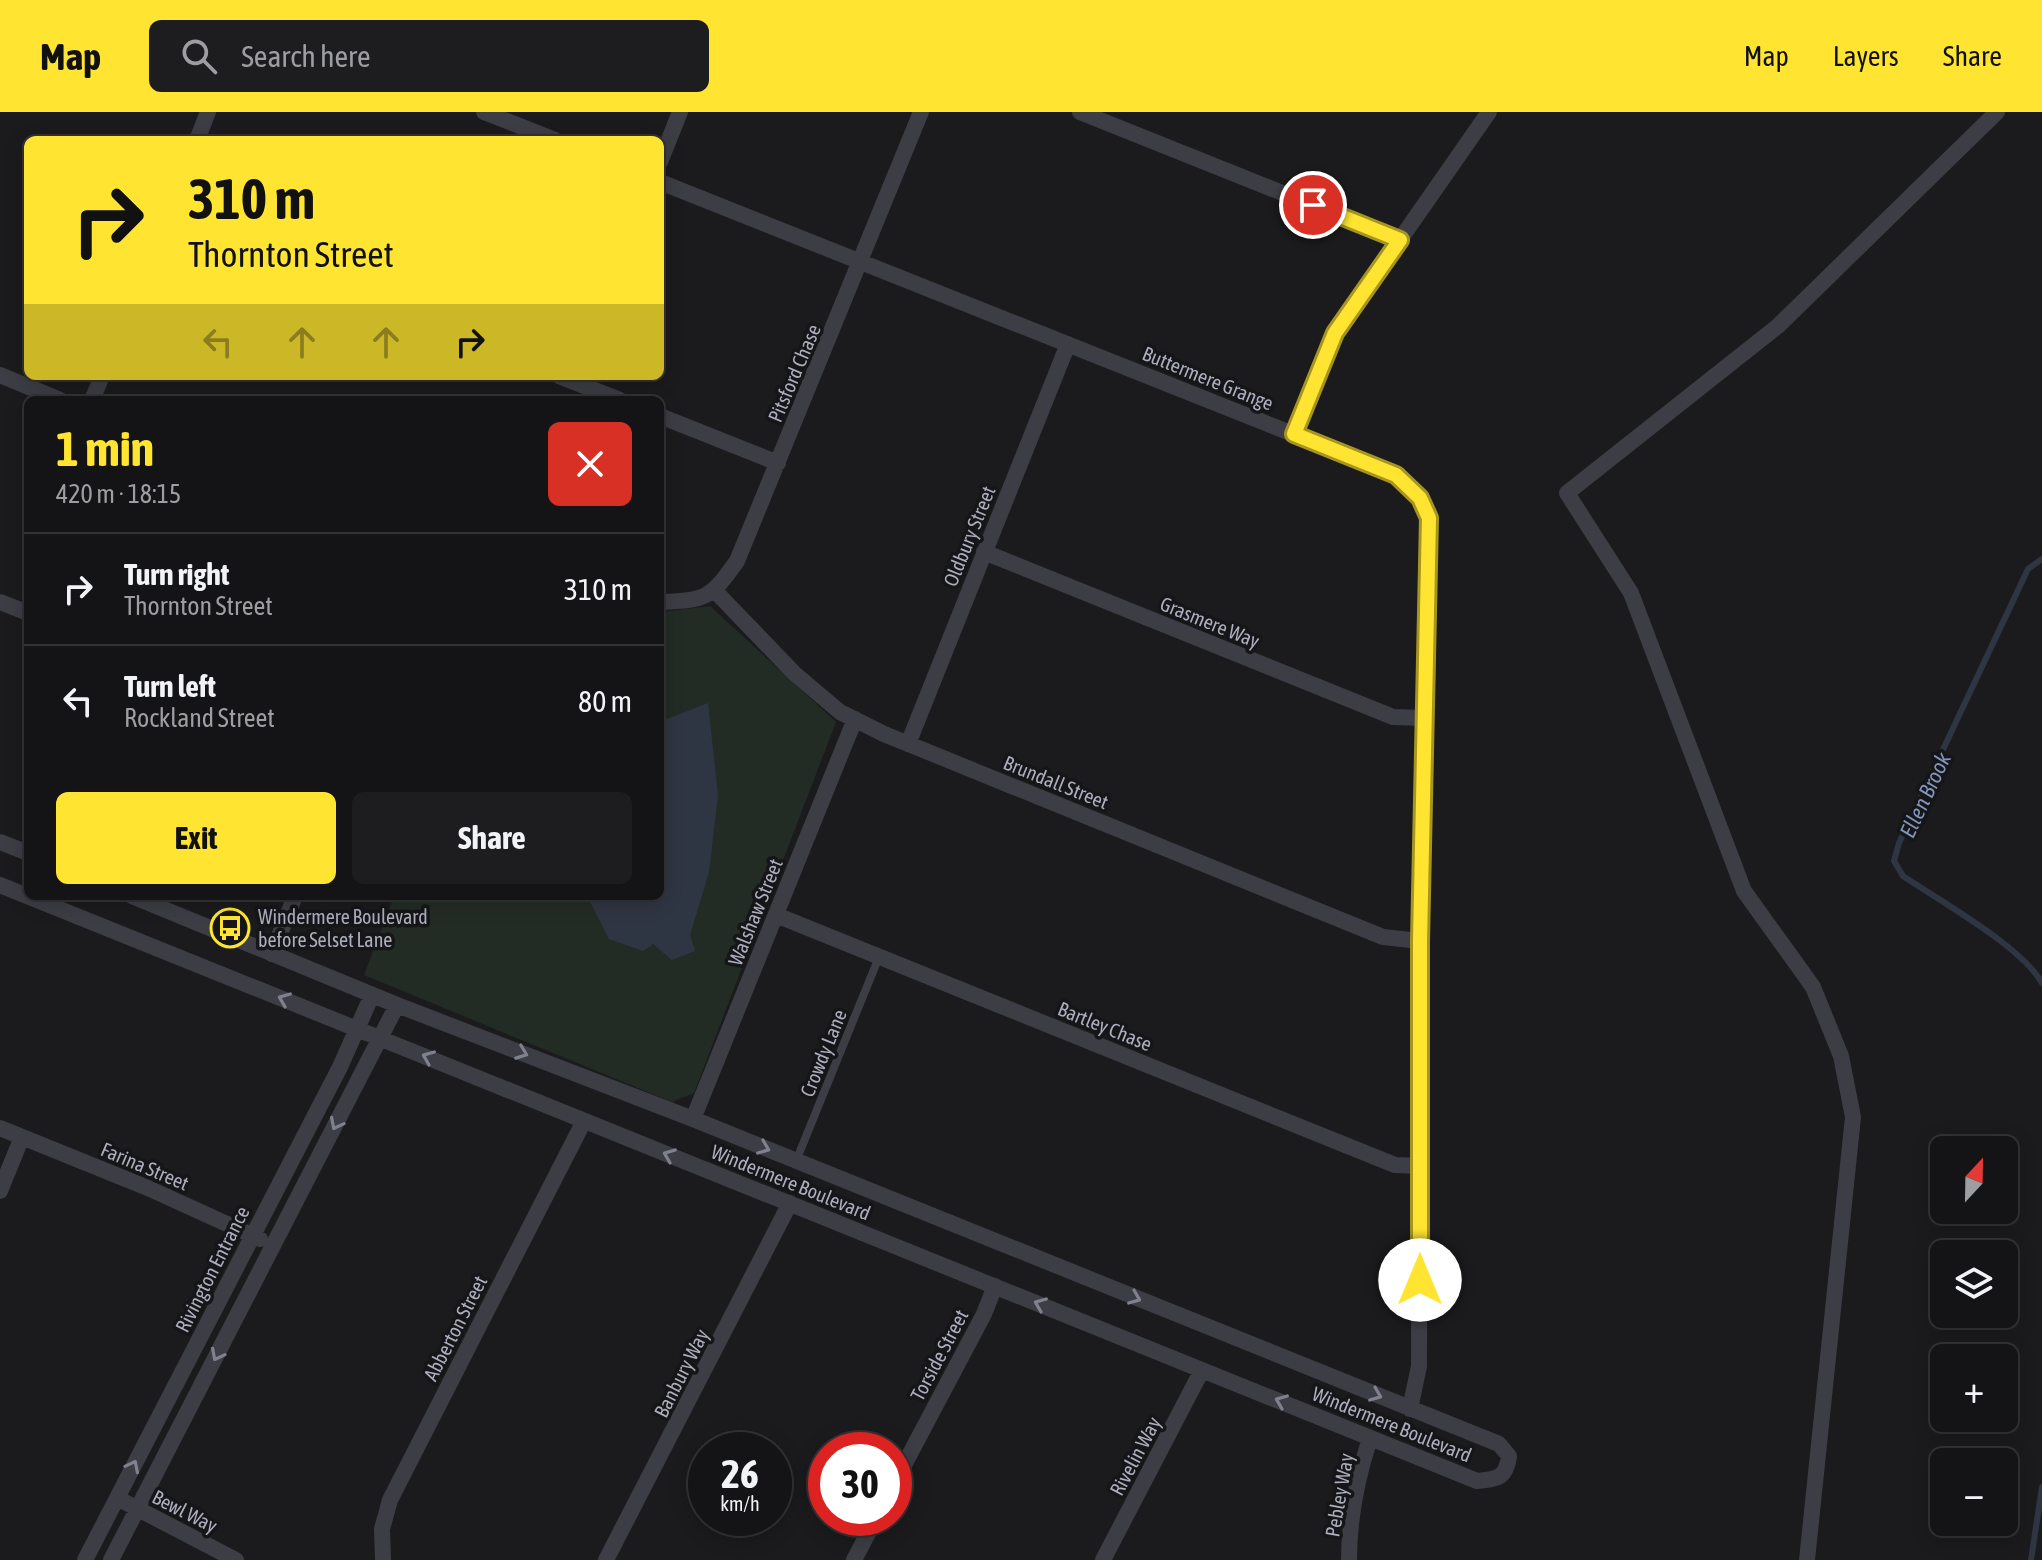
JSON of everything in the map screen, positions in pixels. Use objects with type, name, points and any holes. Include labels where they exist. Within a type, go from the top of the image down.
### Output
[{"type":"street","points":[[199,136],[208,112]]},
{"type":"street","points":[[484,112],[545,136]]},
{"type":"street","points":[[664,152],[680,112]]},
{"type":"street","name":"Pitsford Chase","points":[[716,592],[737,561],[921,112]]},
{"type":"street","points":[[1080,112],[1400,240]]},
{"type":"street","points":[[1294,434],[1335,333],[1489,112]]},
{"type":"street","points":[[1807,1560],[1853,1117],[1841,1056],[1813,987],[1744,891],[1631,593],[1567,493],[1778,326],[1997,112]]},
{"type":"street","name":"Buttermere Grange","points":[[664,184],[1396,475],[1420,498],[1429,518],[1420,941],[1419,1366],[1410,1409]]},
{"type":"street","name":"Oldbury Street","points":[[908,744],[1068,344]]},
{"type":"street","points":[[0,375],[50,396]]},
{"type":"street","points":[[569,380],[610,396]]},
{"type":"street","points":[[664,418],[778,463]]},
{"type":"street","name":"Grasmere Way","points":[[984,552],[1393,717],[1423,718]]},
{"type":"street","points":[[664,602],[694,601],[716,592]]},
{"type":"street","name":"Brundall Street","points":[[716,592],[794,673],[840,712],[908,744],[1383,937],[1420,941]]},
{"type":"street","points":[[0,602],[24,611]]},
{"type":"street","name":"Walshaw Street","points":[[693,1119],[855,719]]},
{"type":"street","points":[[0,842],[24,851]]},
{"type":"street","name":"Windermere Boulevard","points":[[0,885],[24,895]]},
{"type":"street","name":"Windermere Boulevard","points":[[37,900],[1477,1481],[1496,1479],[1507,1469],[1509,1456],[1499,1444],[693,1119],[372,995],[142,900]]},
{"type":"street","points":[[272,954],[293,900]]},
{"type":"street","name":"Bartley Chase","points":[[776,915],[1395,1165],[1421,1166]]},
{"type":"street","name":"Rivington Entrance","points":[[85,1560],[340,1067],[372,995]]},
{"type":"street","points":[[111,1560],[397,1005]]},
{"type":"street","name":"Abberton Street","points":[[383,1560],[382,1529],[390,1500],[584,1121]]},
{"type":"street","name":"Farina Street","points":[[0,1128],[148,1188],[274,1245]]},
{"type":"street","points":[[0,1191],[22,1137]]},
{"type":"street","name":"Banbury Way","points":[[606,1560],[790,1203]]},
{"type":"street","name":"Torside Street","points":[[912,1450],[984,1314],[995,1286]]},
{"type":"street","name":"Rivelin Way","points":[[1103,1560],[1202,1370]]},
{"type":"street","name":"Pebley Way","points":[[1349,1560],[1349,1532],[1358,1475],[1370,1438]]},
{"type":"street","name":"Bewl Way","points":[[117,1498],[236,1560]]},
{"type":"street","points":[[854,1560],[867,1536]]},
{"type":"lane","name":"Crowdy Lane","points":[[796,1161],[879,957]]},
{"type":"shaded area","points":[[710,606],[836,722],[694,1093],[672,1102],[364,975],[392,900],[664,900],[664,612]]},
{"type":"water","points":[[708,703],[718,795],[709,872],[690,935],[695,951],[672,960],[653,944],[643,951],[609,939],[589,900],[664,900],[664,720]]},
{"type":"waterway","name":"Ellen Brook","points":[[2042,559],[2028,569],[1899,843],[1894,861],[1903,876],[1999,939],[2032,969],[2042,983]]},
{"type":"waterway","name":"Ellen Brook","points":[[2031,1560],[2042,1487]]},
{"type":"place","name":"Windermere Boulevard before Selset Lane","points":[[230,928]]},
{"type":"route","points":[[1313,205],[1400,240],[1335,333],[1294,434],[1396,475],[1411,486],[1429,518],[1420,941],[1420,1280]]}]
